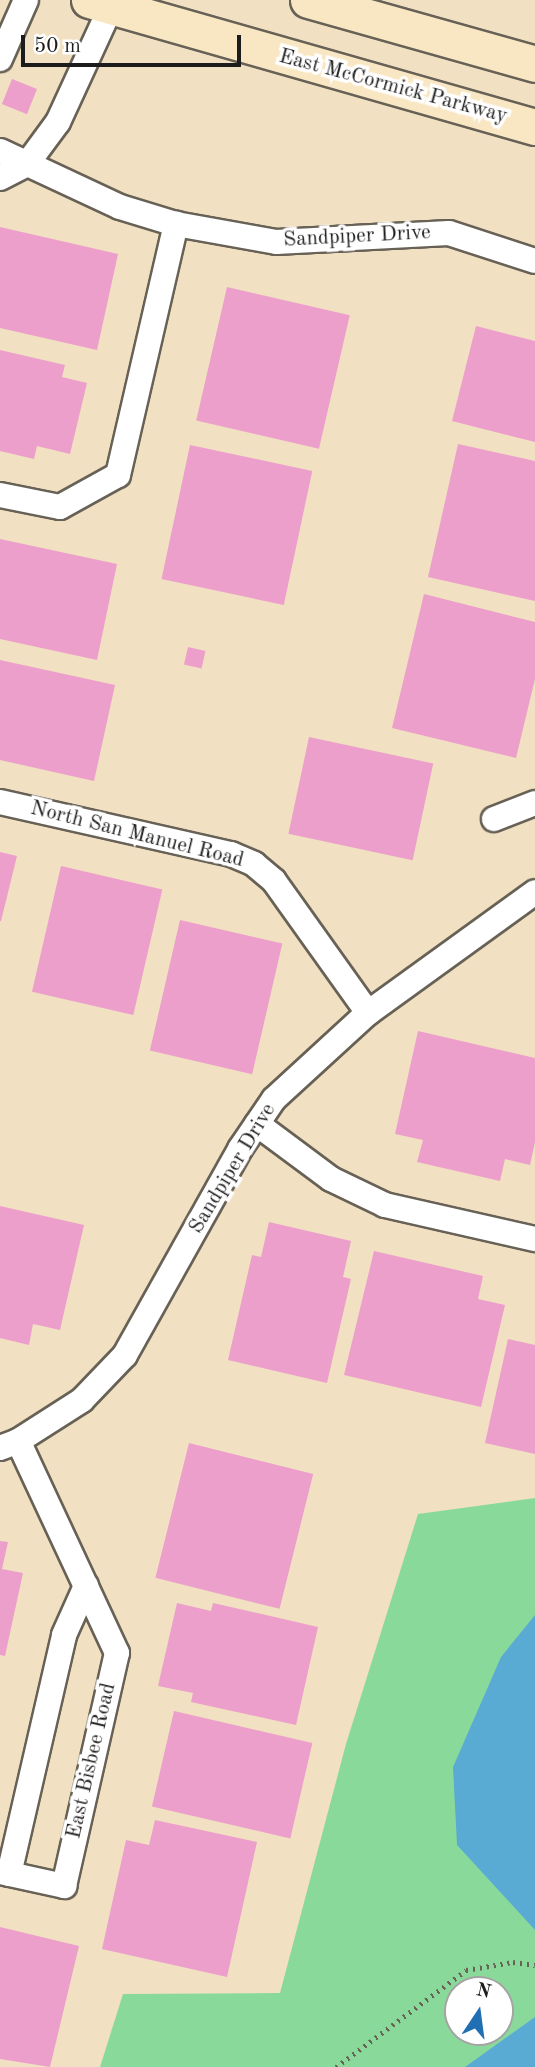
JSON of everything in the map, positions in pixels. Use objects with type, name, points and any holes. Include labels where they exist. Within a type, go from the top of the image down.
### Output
[{"type":"main road","points":[[308,0],[535,64]]},
{"type":"main road","name":"East McCormick Parkway","points":[[104,3],[535,127]]},
{"type":"street","points":[[0,59],[26,0]]},
{"type":"street","points":[[0,178],[27,164],[60,120],[104,3]]},
{"type":"street","name":"Sandpiper Drive","points":[[0,151],[120,207],[176,224],[276,242],[449,233],[535,261]]},
{"type":"street","points":[[0,495],[60,507],[118,475],[176,224]]},
{"type":"street","name":"North San Manuel Road","points":[[0,802],[231,854],[254,864],[274,881],[368,1013]]},
{"type":"street","points":[[494,819],[535,803]]},
{"type":"street","name":"Sandpiper Drive","points":[[9,1445],[82,1400],[125,1355],[257,1124],[274,1099],[368,1013],[535,892]]},
{"type":"street","points":[[257,1124],[331,1179],[385,1205],[535,1239]]},
{"type":"street","name":"East Bisbee Road","points":[[9,1445],[86,1586],[117,1653],[64,1886],[5,1873],[64,1635],[86,1586]]},
{"type":"path","points":[[336,2067],[466,1970],[526,1962],[535,1965]]},
{"type":"green space","points":[[535,1498],[535,2067],[100,2067],[123,1994],[280,1993],[346,1744],[418,1514]]},
{"type":"water","points":[[535,1615],[535,1930],[457,1845],[453,1767],[501,1657]]},
{"type":"water","points":[[535,2017],[535,2067],[465,2067],[494,2046],[514,2046],[514,2032]]},
{"type":"building","points":[[12,79],[37,89],[27,114],[2,104]]},
{"type":"building","points":[[0,227],[118,254],[97,350],[0,328]]},
{"type":"building","points":[[227,287],[350,315],[319,449],[196,420]]},
{"type":"building","points":[[476,326],[535,341],[535,442],[452,421]]},
{"type":"building","points":[[0,350],[65,365],[62,377],[87,383],[70,454],[37,446],[34,459],[0,451]]},
{"type":"building","points":[[458,444],[535,461],[535,601],[428,577]]},
{"type":"building","points":[[190,445],[312,471],[284,605],[162,579]]},
{"type":"building","points":[[0,539],[117,564],[97,660],[0,639]]},
{"type":"building","points":[[424,594],[535,622],[535,679],[516,758],[392,728]]},
{"type":"building","points":[[188,647],[206,651],[201,669],[184,665]]},
{"type":"building","points":[[0,660],[115,685],[94,781],[0,760]]},
{"type":"building","points":[[309,737],[433,763],[413,860],[288,834]]},
{"type":"building","points":[[0,852],[17,856],[1,921],[0,921]]},
{"type":"building","points":[[61,866],[162,889],[133,1015],[32,992]]},
{"type":"building","points":[[180,920],[282,944],[252,1074],[150,1051]]},
{"type":"building","points":[[418,1031],[535,1058],[535,1142],[530,1165],[505,1159],[500,1181],[417,1162],[423,1140],[395,1134]]},
{"type":"building","points":[[0,1206],[84,1225],[60,1330],[33,1324],[29,1345],[0,1338]]},
{"type":"building","points":[[269,1222],[351,1241],[343,1277],[351,1279],[327,1383],[228,1360],[252,1255],[261,1257]]},
{"type":"building","points":[[374,1251],[483,1276],[478,1299],[505,1305],[481,1407],[344,1375]]},
{"type":"building","points":[[508,1339],[535,1345],[535,1454],[485,1443]]},
{"type":"building","points":[[189,1443],[313,1474],[280,1609],[155,1578]]},
{"type":"building","points":[[0,1541],[8,1542],[2,1569],[23,1573],[5,1656],[0,1655]]},
{"type":"building","points":[[177,1603],[211,1611],[213,1603],[318,1627],[296,1725],[191,1702],[193,1693],[158,1686]]},
{"type":"building","points":[[174,1711],[312,1743],[290,1838],[152,1806]]},
{"type":"building","points":[[155,1820],[257,1842],[227,1977],[102,1949],[126,1840],[149,1845]]},
{"type":"building","points":[[0,1927],[79,1946],[50,2067],[0,2059]]}]
